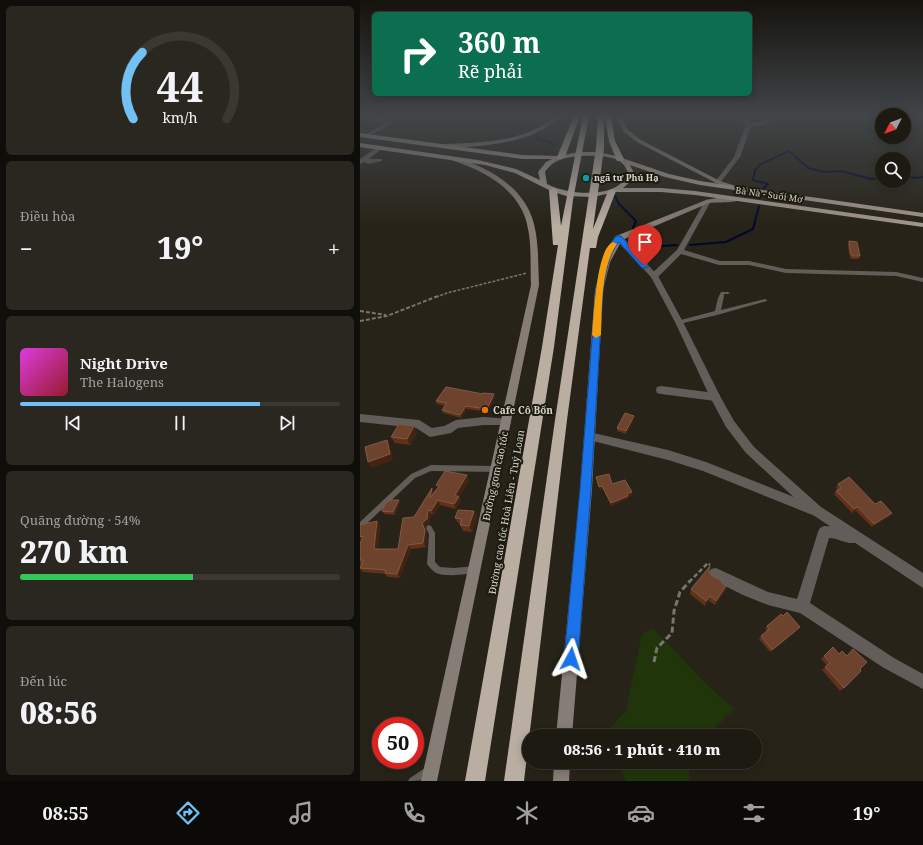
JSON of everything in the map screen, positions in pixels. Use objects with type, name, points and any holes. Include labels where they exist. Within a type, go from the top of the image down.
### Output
[{"type":"highway","points":[[561,157],[563,152]]},
{"type":"highway","name":"Đường cao tốc Hoà Liên - Tuý Loan","points":[[475,781],[548,347],[569,200],[579,152]]},
{"type":"highway","points":[[514,781],[561,420],[599,152]]},
{"type":"highway","points":[[617,152],[620,159]]},
{"type":"highway","points":[[524,492],[557,230],[549,187]]},
{"type":"highway","points":[[561,420],[594,237],[612,191]]},
{"type":"main road","name":"Bà Nà - Suối Mơ","points":[[413,152],[489,164],[522,173],[566,194],[582,195],[612,191],[662,190],[923,225]]},
{"type":"main road","points":[[488,152],[522,157],[561,157]]},
{"type":"main road","points":[[663,152],[718,182],[745,189]]},
{"type":"main road","name":"Bà Nà - Suối Mơ","points":[[561,157],[582,153],[596,153],[620,159],[667,176],[700,183],[923,215]]},
{"type":"main road","name":"Đường gom cao tốc","points":[[429,781],[497,469],[535,285],[533,236],[529,218],[521,203],[508,188],[467,162],[432,155]]},
{"type":"main road","points":[[549,187],[540,177],[541,170],[547,164],[561,157]]},
{"type":"main road","points":[[612,191],[623,185],[629,178],[631,171],[628,165],[620,159]]},
{"type":"main road","points":[[565,729],[590,436],[600,290],[604,266],[610,248],[619,238],[708,201],[722,199],[740,200]]},
{"type":"main road","points":[[561,781],[562,769]]},
{"type":"street","points":[[360,168],[366,165],[369,159],[376,152]]},
{"type":"street","points":[[718,182],[737,157],[739,152]]},
{"type":"street","points":[[360,162],[369,159],[380,160]]},
{"type":"street","points":[[654,276],[680,251],[708,201]]},
{"type":"street","points":[[619,238],[654,276],[679,322],[715,397],[730,424],[750,450],[817,512]]},
{"type":"street","points":[[680,251],[719,263],[749,263],[786,271],[896,274],[923,280]]},
{"type":"street","points":[[661,390],[715,397]]},
{"type":"street","points":[[360,418],[419,424],[430,433],[447,430],[456,424],[484,421],[506,422]]},
{"type":"street","points":[[590,436],[668,455],[706,467],[817,512],[923,581]]},
{"type":"street","points":[[802,606],[824,532],[836,532],[863,541]]},
{"type":"street","points":[[716,574],[758,596],[789,605],[802,606],[889,663],[923,682]]},
{"type":"lane","points":[[718,313],[720,309],[720,297],[723,293],[728,293]]},
{"type":"lane","points":[[679,322],[765,300]]},
{"type":"lane","points":[[360,526],[413,476],[431,468],[497,469]]},
{"type":"lane","points":[[429,528],[432,533],[430,564],[438,570],[454,572],[475,570]]},
{"type":"lane","points":[[413,781],[432,768]]},
{"type":"path","points":[[360,321],[387,316],[447,292],[506,279],[534,271]]},
{"type":"path","points":[[360,311],[387,316]]},
{"type":"path","points":[[654,662],[657,648],[672,633],[674,611],[680,592],[708,563],[716,574]]},
{"type":"green space","points":[[653,628],[708,686],[734,709],[714,729],[609,729],[626,711],[642,634]]},
{"type":"green space","points":[[620,769],[689,769],[689,781],[626,781]]},
{"type":"building","points":[[849,241],[857,242],[860,256],[852,256]]},
{"type":"building","points":[[446,387],[483,394],[494,394],[487,409],[466,406],[460,415],[442,410],[447,403],[436,401]]},
{"type":"building","points":[[625,413],[634,416],[626,431],[617,428]]},
{"type":"building","points":[[399,424],[414,426],[407,439],[391,437]]},
{"type":"building","points":[[387,440],[390,454],[368,462],[365,447]]},
{"type":"building","points":[[445,471],[467,475],[455,495],[459,497],[454,504],[438,500],[431,511],[428,510],[427,519],[422,523],[425,530],[423,543],[408,545],[397,574],[385,573],[386,570],[360,568],[363,560],[360,560],[360,544],[363,536],[360,537],[360,525],[377,521],[374,549],[398,549],[403,518],[414,517],[432,488],[430,498],[439,486],[436,485]]},
{"type":"building","points":[[609,474],[612,484],[625,480],[632,492],[627,494],[628,496],[611,503],[602,486],[599,487],[596,477]]},
{"type":"building","points":[[849,477],[875,504],[881,501],[892,513],[874,524],[858,507],[854,509],[836,491],[841,488],[838,484]]},
{"type":"building","points":[[390,500],[399,500],[393,512],[382,511],[385,504]]},
{"type":"building","points":[[458,510],[474,511],[469,526],[460,525],[462,519],[455,518]]},
{"type":"building","points":[[710,566],[709,570],[711,575],[722,581],[721,582],[726,586],[716,601],[710,596],[706,601],[691,589]]},
{"type":"building","points":[[787,612],[800,627],[772,650],[761,636],[769,629],[767,626],[781,614],[783,616]]},
{"type":"building","points":[[833,647],[839,654],[842,651],[847,656],[853,649],[867,662],[860,669],[861,671],[844,688],[825,667],[830,663],[824,656]]},
{"type":"waterway","points":[[763,189],[768,184],[753,180],[755,170],[761,164],[786,152]]},
{"type":"waterway","points":[[791,152],[808,168],[825,172],[841,171],[871,179],[875,179]]},
{"type":"waterway","points":[[911,177],[923,177]]},
{"type":"waterway","points":[[615,196],[619,204],[636,221],[633,228]]},
{"type":"waterway","points":[[690,245],[726,242],[753,229],[759,206]]},
{"type":"waterway","points":[[635,233],[644,235],[647,243],[663,246],[677,245]]},
{"type":"slow traffic","points":[[596,335],[600,290],[604,266],[610,248],[613,244]]},
{"type":"place","name":"ngã tư Phú Hạ","points":[[586,178]]},
{"type":"place","name":"Cafe Cô Bốn","points":[[485,410]]},
{"type":"route","points":[[571,659],[586,489],[600,290],[604,266],[610,248],[619,238],[645,266]]}]
